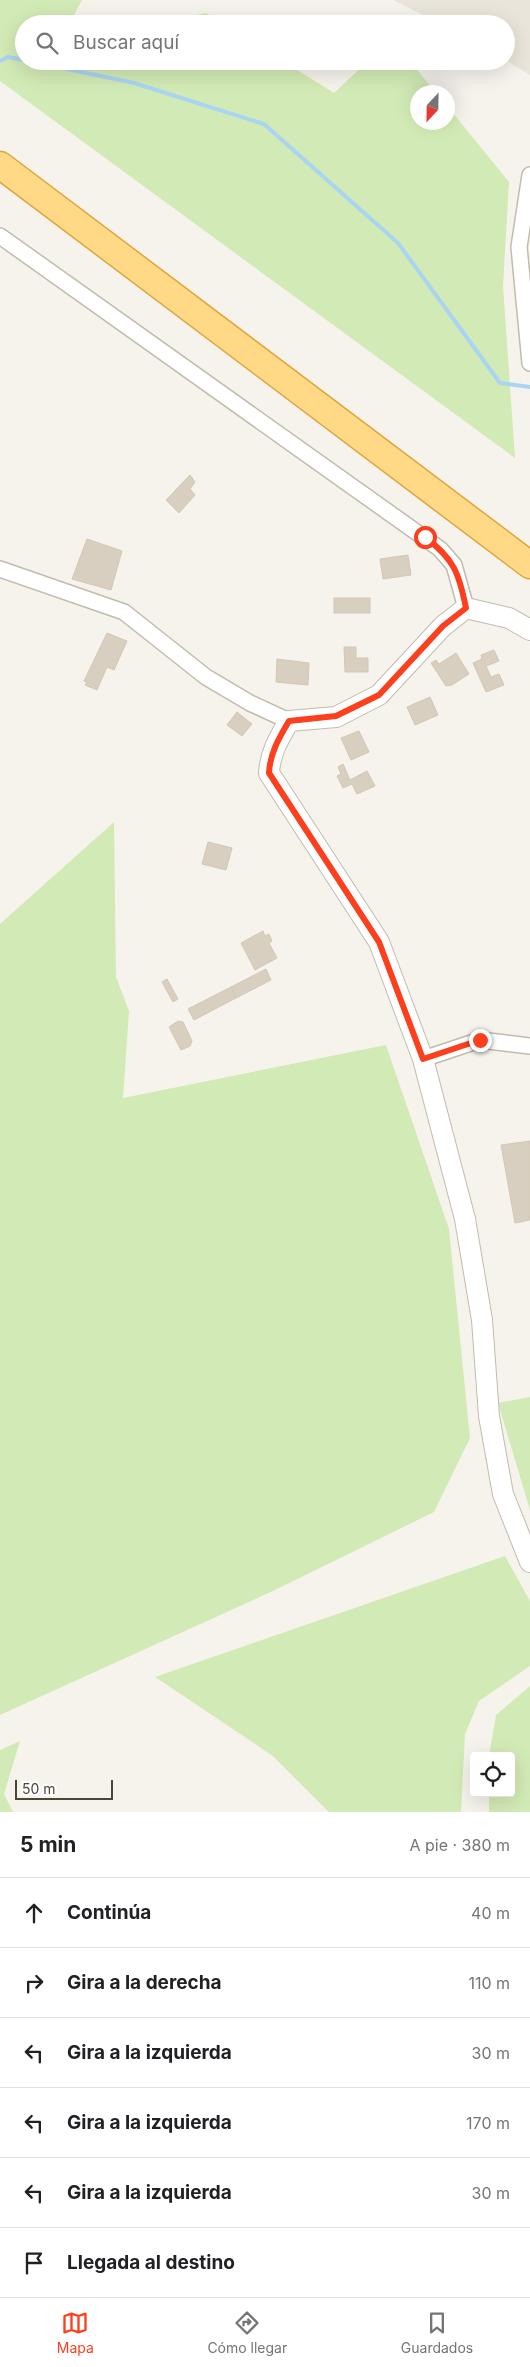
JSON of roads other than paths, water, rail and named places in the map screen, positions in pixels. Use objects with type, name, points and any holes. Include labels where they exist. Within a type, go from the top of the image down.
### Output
[{"type":"highway","points":[[0,164],[530,565]]},
{"type":"street","points":[[530,175],[519,247],[530,363]]},
{"type":"street","points":[[0,236],[440,549],[454,565],[466,608]]},
{"type":"street","points":[[0,568],[124,612],[206,677],[250,703],[289,721],[336,716],[379,695],[443,626],[466,608]]},
{"type":"street","points":[[466,608],[509,618],[530,630]]},
{"type":"street","points":[[289,721],[275,745],[270,761],[269,773],[379,942],[423,1059],[465,1219],[482,1320],[489,1416],[503,1494],[530,1562]]},
{"type":"street","points":[[423,1059],[480,1040],[530,1046]]},
{"type":"waterway","points":[[0,61],[8,57],[15,58]]},
{"type":"waterway","points":[[72,70],[134,83],[264,124],[398,243],[500,383],[530,387]]}]
